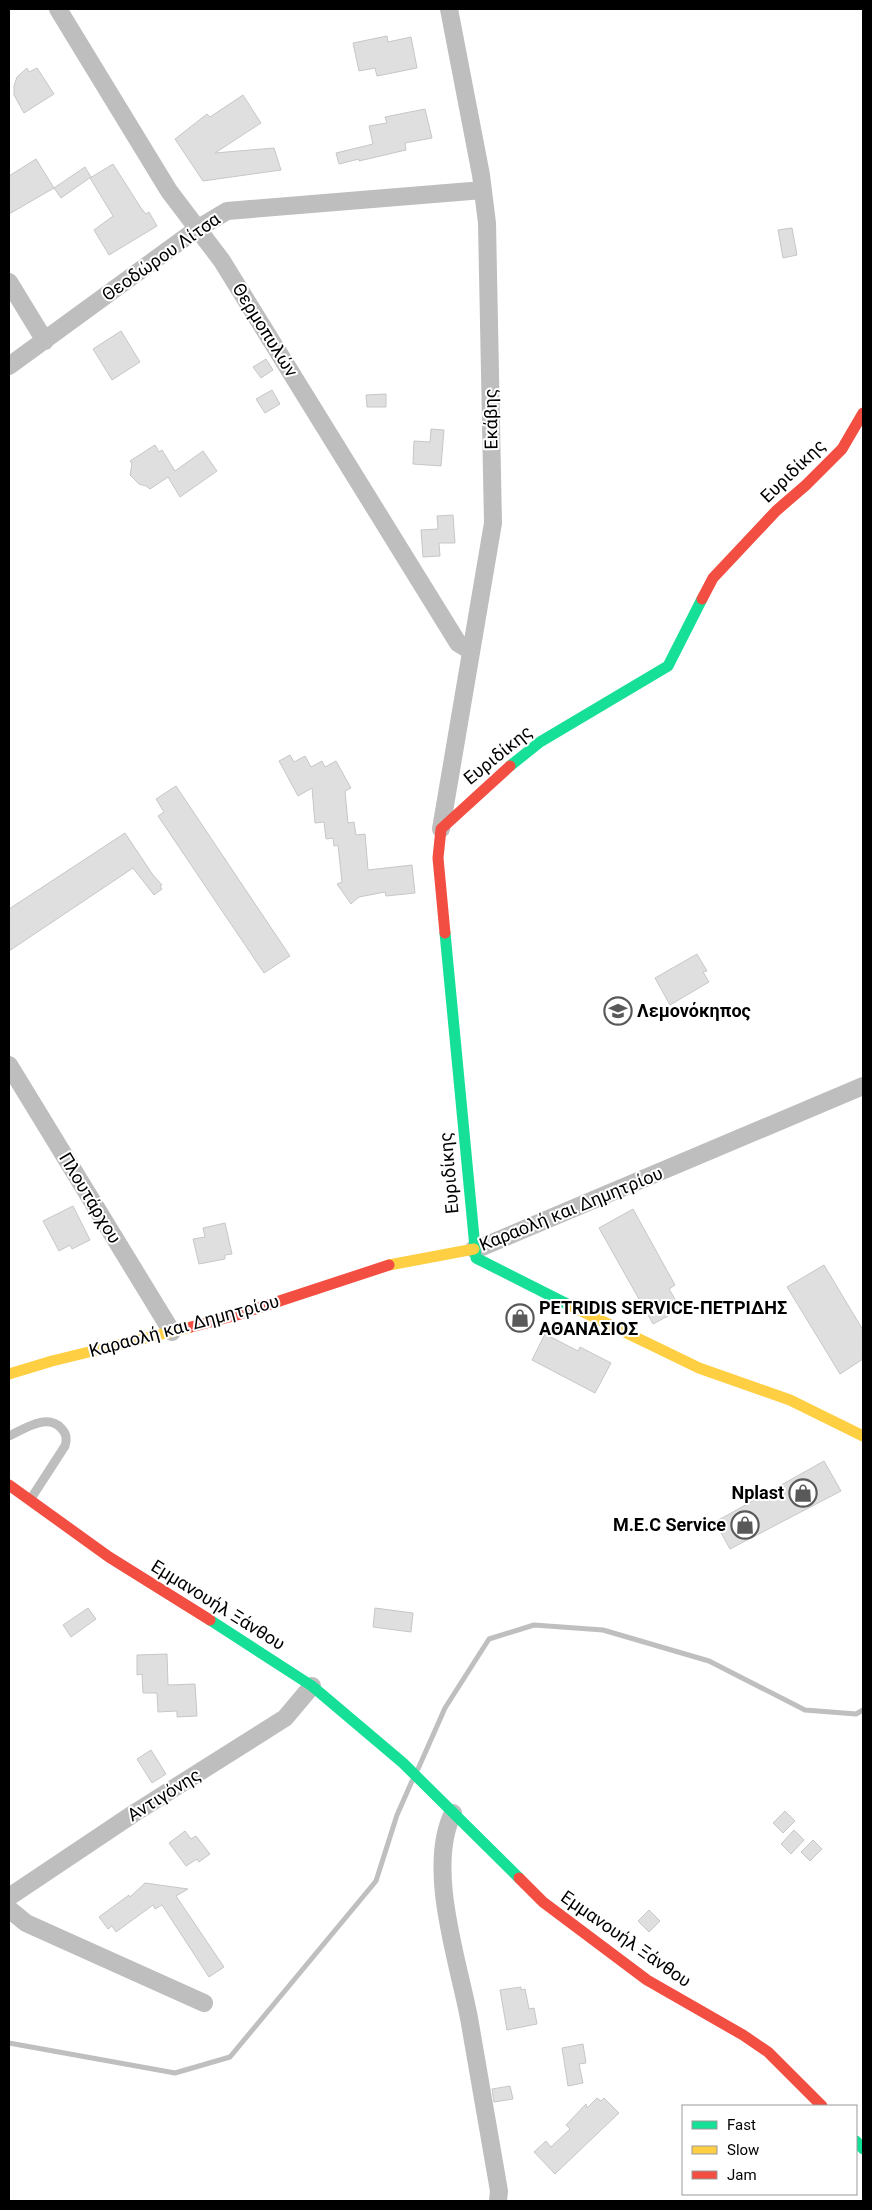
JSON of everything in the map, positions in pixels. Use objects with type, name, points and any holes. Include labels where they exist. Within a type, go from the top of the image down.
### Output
[{"type":"street","name":"Θερμοπυλών","points":[[58,9],[160,176],[222,261],[458,643],[471,650]]},
{"type":"street","name":"Εκάβης","points":[[441,829],[493,523],[487,223],[483,190],[450,9]]},
{"type":"street","name":"Θεοδώρου Λίτσα","points":[[9,366],[197,229],[227,211],[483,190]]},
{"type":"street","points":[[9,282],[44,341]]},
{"type":"street","name":"Ευριδίκης","points":[[474,1249],[438,873],[438,847],[441,829],[494,778],[540,742],[639,685],[668,666],[712,578],[776,511],[842,449],[863,413]]},
{"type":"street","name":"Πλουτάρχου","points":[[9,1065],[172,1332]]},
{"type":"street","name":"Καραολή και Δημητρίου","points":[[9,1374],[52,1361],[237,1315],[381,1267],[482,1247],[863,1086]]},
{"type":"street","points":[[474,1249],[476,1258],[511,1277],[699,1368],[790,1400],[863,1436]]},
{"type":"street","name":"Εμμανουήλ Ξάνθου","points":[[9,1485],[138,1576],[259,1650],[312,1686],[403,1763],[543,1902],[647,1980],[768,2052],[821,2105]]},
{"type":"street","name":"Αντιγόνης","points":[[9,1898],[133,1814],[285,1718],[312,1686]]},
{"type":"street","points":[[453,1813],[447,1825],[444,1845],[446,1907],[470,2025],[499,2191],[498,2201]]},
{"type":"street","points":[[9,1909],[26,1922],[204,2003]]},
{"type":"lane","points":[[9,1436],[48,1421],[56,1423],[63,1430],[67,1438],[66,1446],[30,1500]]},
{"type":"building","points":[[387,36],[388,42],[411,37],[417,68],[377,76],[375,68],[359,71],[353,43]]},
{"type":"building","points":[[27,68],[29,72],[37,68],[54,94],[24,113],[14,95],[14,86],[17,77]]},
{"type":"building","points":[[243,95],[261,123],[215,153],[274,148],[281,170],[203,181],[175,139],[207,114],[210,117]]},
{"type":"building","points":[[425,109],[432,138],[405,143],[406,150],[339,164],[336,153],[373,144],[369,126],[387,123],[385,117]]},
{"type":"building","points":[[36,159],[54,188],[9,214],[9,176]]},
{"type":"building","points":[[113,164],[141,208],[146,214],[149,212],[157,226],[109,255],[94,230],[113,216],[90,178]]},
{"type":"building","points":[[85,167],[91,177],[61,198],[54,188]]},
{"type":"building","points":[[792,228],[797,255],[783,258],[778,230]]},
{"type":"building","points":[[121,331],[140,362],[112,380],[93,349]]},
{"type":"building","points":[[266,359],[273,370],[261,378],[253,367]]},
{"type":"building","points":[[272,390],[280,404],[265,413],[256,399]]},
{"type":"building","points":[[386,394],[386,407],[367,407],[366,395]]},
{"type":"building","points":[[431,429],[444,430],[441,466],[413,464],[414,441],[430,442]]},
{"type":"building","points":[[155,445],[159,452],[162,450],[175,471],[203,451],[217,471],[180,497],[168,477],[150,489],[139,484],[130,475],[132,464],[130,461]]},
{"type":"building","points":[[453,515],[455,543],[439,543],[440,556],[423,557],[421,530],[438,529],[437,516]]},
{"type":"building","points":[[290,755],[294,762],[305,756],[311,767],[322,761],[325,767],[336,761],[351,788],[345,791],[348,823],[354,822],[356,835],[365,834],[368,870],[412,865],[415,893],[386,896],[385,892],[359,897],[351,904],[337,884],[342,882],[338,845],[334,846],[333,838],[326,839],[324,822],[315,823],[312,788],[298,796],[279,761]]},
{"type":"building","points":[[176,786],[290,956],[264,973],[158,816],[164,812],[156,799]]},
{"type":"building","points":[[125,833],[153,875],[162,885],[160,886],[162,889],[154,895],[133,868],[9,951],[9,909]]},
{"type":"building","points":[[697,954],[707,971],[703,972],[709,982],[670,1005],[655,978]]},
{"type":"building","points":[[73,1206],[90,1240],[72,1249],[70,1245],[59,1251],[43,1221]]},
{"type":"building","points":[[633,1209],[675,1285],[669,1289],[681,1309],[653,1324],[599,1228]]},
{"type":"building","points":[[225,1223],[232,1254],[225,1255],[225,1259],[199,1264],[193,1239],[205,1237],[203,1228]]},
{"type":"building","points":[[824,1265],[863,1330],[863,1359],[840,1374],[787,1287]]},
{"type":"building","points":[[545,1334],[578,1351],[580,1347],[611,1363],[595,1393],[532,1360]]},
{"type":"building","points":[[824,1461],[841,1491],[730,1549],[715,1522]]},
{"type":"building","points":[[88,1608],[96,1619],[71,1637],[63,1625]]},
{"type":"building","points":[[375,1608],[413,1613],[411,1632],[373,1627]]},
{"type":"building","points":[[167,1654],[168,1685],[195,1684],[197,1716],[177,1717],[177,1711],[158,1712],[157,1693],[143,1693],[142,1674],[137,1675],[137,1655]]},
{"type":"building","points":[[151,1750],[166,1774],[152,1783],[137,1759]]},
{"type":"building","points":[[785,1811],[795,1821],[783,1833],[773,1823]]},
{"type":"building","points":[[794,1830],[804,1840],[791,1854],[781,1844]]},
{"type":"building","points":[[185,1831],[191,1839],[196,1836],[210,1854],[199,1862],[197,1859],[186,1866],[169,1843]]},
{"type":"building","points":[[813,1840],[822,1849],[810,1861],[801,1852]]},
{"type":"building","points":[[145,1883],[188,1889],[176,1896],[224,1967],[209,1977],[162,1905],[155,1909],[153,1905],[116,1932],[112,1926],[108,1929],[99,1917],[129,1895],[130,1897]]},
{"type":"building","points":[[649,1910],[660,1921],[649,1932],[638,1921]]},
{"type":"building","points":[[521,1987],[521,1990],[525,1989],[529,2009],[534,2008],[537,2024],[507,2030],[500,1990]]},
{"type":"building","points":[[583,2044],[586,2063],[579,2064],[583,2083],[568,2086],[562,2048]]},
{"type":"building","points":[[510,2086],[513,2099],[494,2102],[492,2089]]},
{"type":"building","points":[[597,2098],[601,2101],[604,2098],[619,2113],[555,2174],[534,2152],[546,2141],[551,2147],[570,2129],[566,2125],[586,2104],[587,2108]]},
{"type":"waterway","points":[[418,1769],[445,1708],[489,1639],[534,1625],[603,1630],[709,1661],[805,1710],[856,1714],[863,1710]]},
{"type":"waterway","points":[[9,2043],[175,2073],[230,2057],[376,1881],[397,1815],[412,1781]]},
{"type":"traffic: fast","points":[[510,766],[540,742],[668,666],[702,599]]},
{"type":"traffic: fast","points":[[445,933],[476,1258],[569,1305]]},
{"type":"traffic: fast","points":[[210,1620],[312,1686],[403,1763],[519,1878]]},
{"type":"traffic: fast","points":[[857,2142],[863,2149]]},
{"type":"traffic: slow","points":[[389,1265],[474,1249]]},
{"type":"traffic: slow","points":[[569,1305],[699,1368],[790,1400],[863,1436]]},
{"type":"traffic: slow","points":[[9,1374],[52,1361],[191,1327]]},
{"type":"traffic: jam","points":[[702,599],[713,578],[776,511],[806,485],[842,449],[863,413]]},
{"type":"traffic: jam","points":[[445,933],[438,858],[441,829],[510,766]]},
{"type":"traffic: jam","points":[[191,1327],[237,1315],[389,1265]]},
{"type":"traffic: jam","points":[[9,1485],[109,1557],[210,1620]]},
{"type":"traffic: jam","points":[[519,1878],[543,1902],[647,1980],[743,2035],[768,2052],[821,2105]]},
{"type":"place","name":"Λεμονόκηπος","points":[[618,1011]]},
{"type":"place","name":"PETRIDIS SERVICE-ΠΕΤΡΙΔΗΣ ΑΘΑΝΑΣΙΟΣ","points":[[520,1318]]},
{"type":"place","name":"Nplast","points":[[803,1493]]},
{"type":"place","name":"M.E.C Service","points":[[745,1525]]}]
